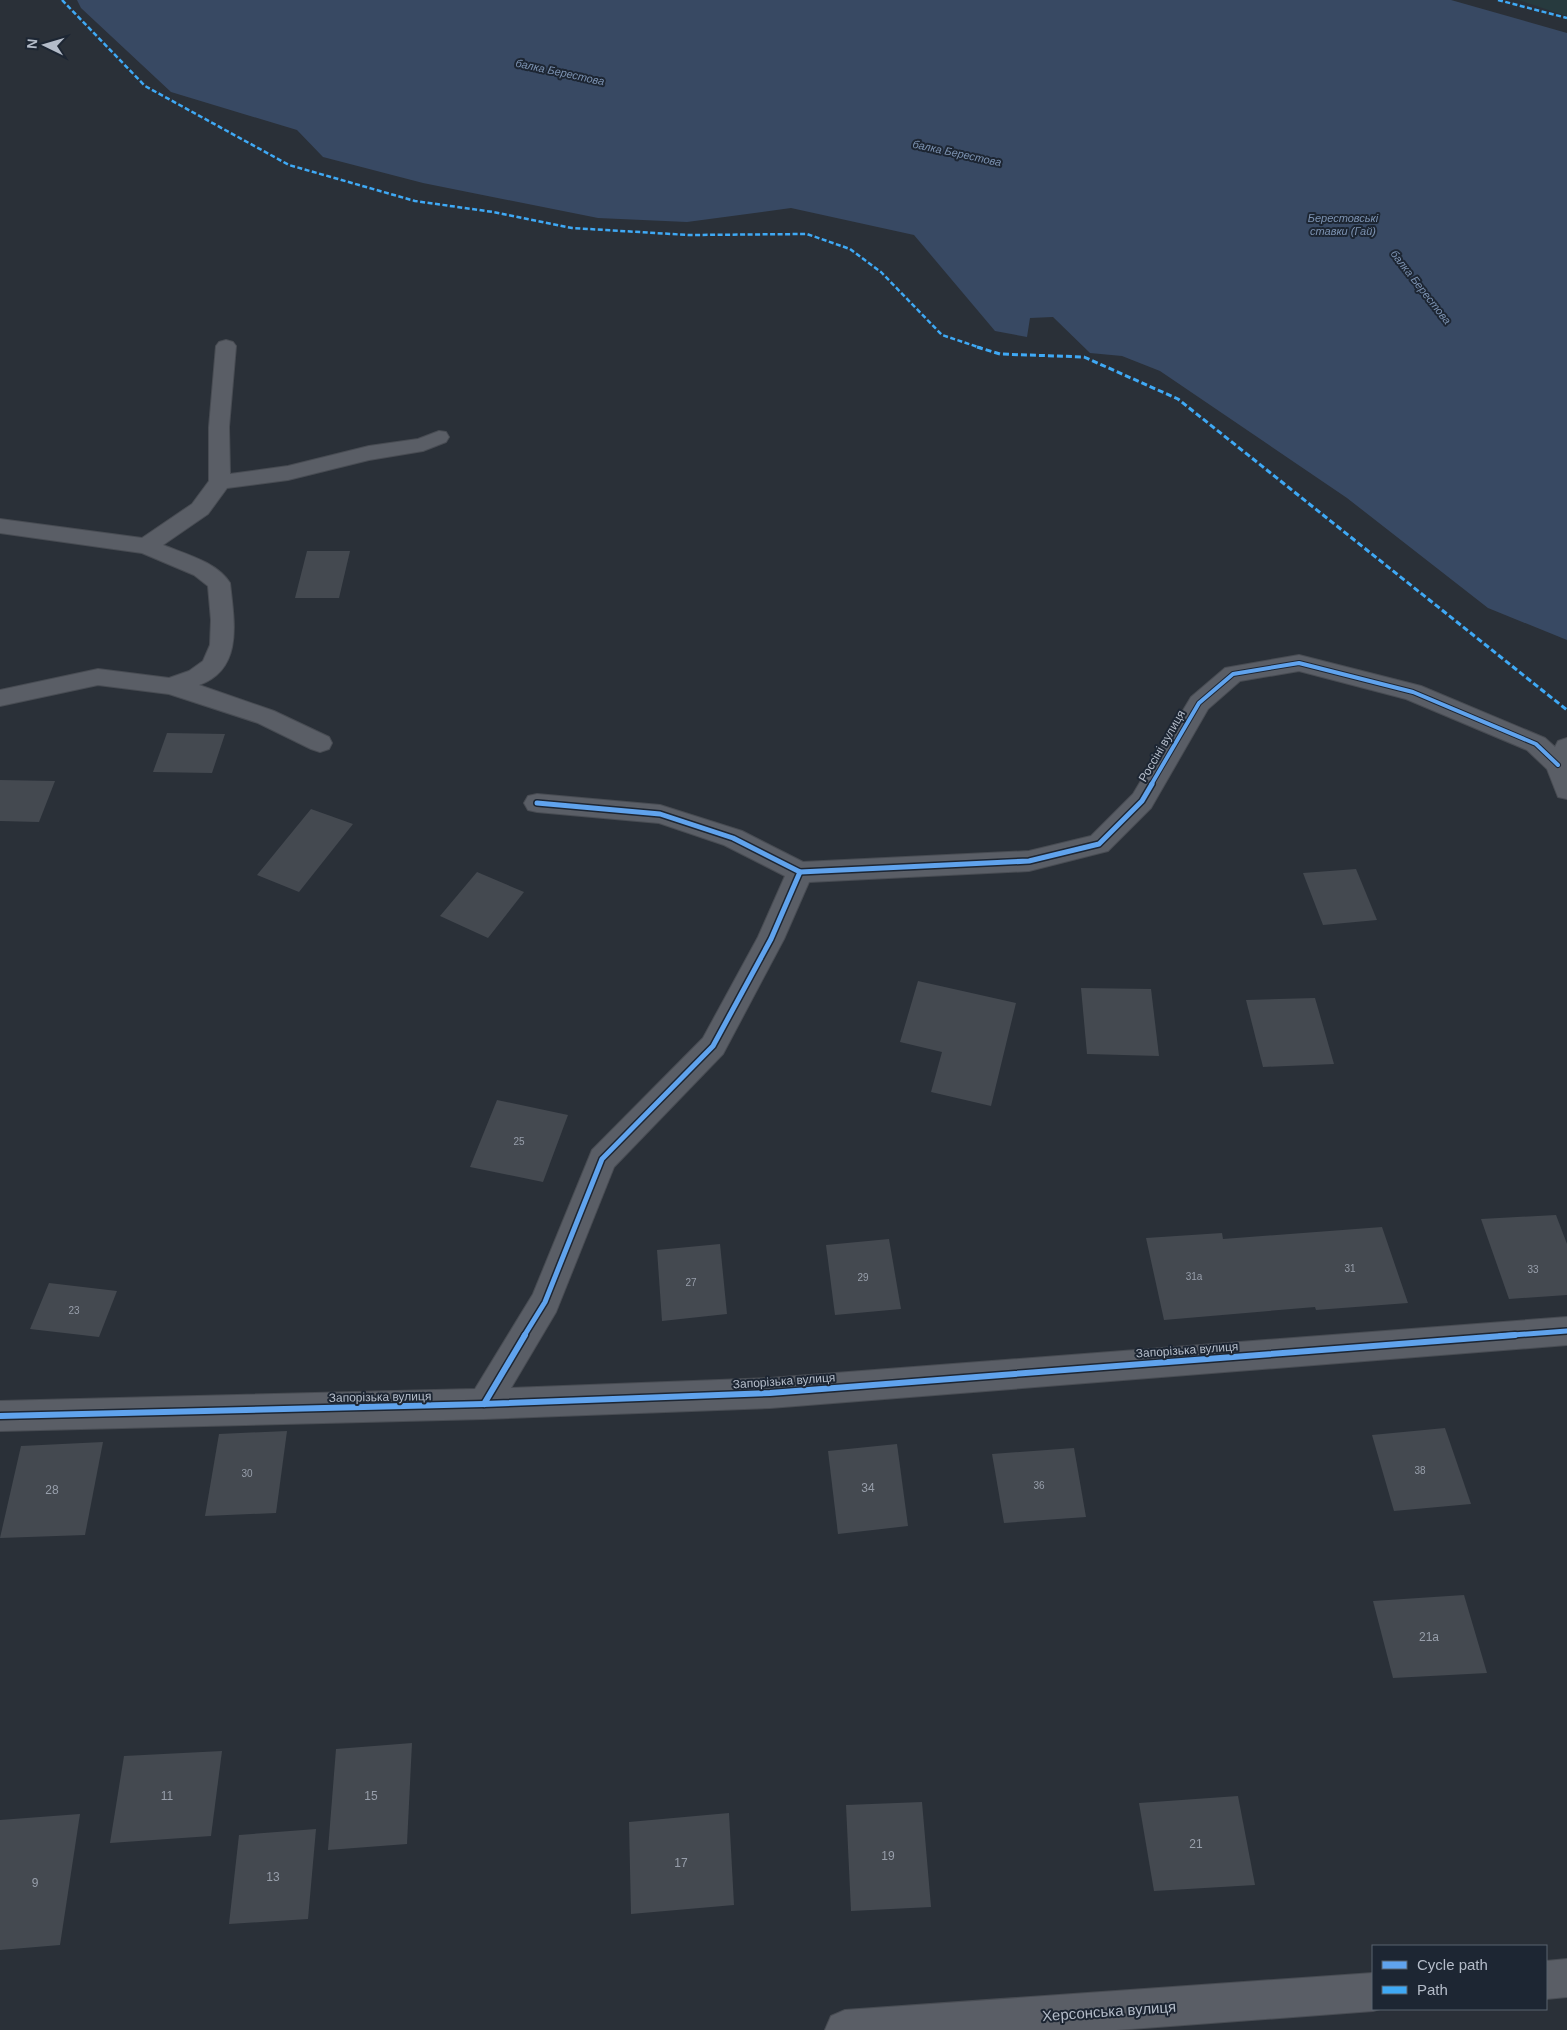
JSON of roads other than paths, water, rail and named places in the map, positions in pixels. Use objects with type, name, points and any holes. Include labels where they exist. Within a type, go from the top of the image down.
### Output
[{"type":"street","points":[[146,546],[200,509],[220,482],[219,427],[226,346]]},
{"type":"street","points":[[220,482],[288,473],[369,453],[423,445],[439,437]]},
{"type":"street","points":[[0,526],[146,546],[202,570],[219,583],[222,644],[217,661],[201,675],[169,686]]},
{"type":"street","name":"Россіні вулиця","points":[[800,872],[1029,861],[1098,844],[1142,801],[1199,702],[1233,674],[1299,663],[1413,692],[1562,756]]},
{"type":"street","points":[[0,698],[98,677],[169,686],[199,694],[266,717],[320,743]]},
{"type":"street","points":[[1562,756],[1567,790]]},
{"type":"street","points":[[484,1404],[545,1302],[602,1159],[713,1046],[771,939],[800,872],[733,838],[660,814],[537,803]]},
{"type":"street","name":"Запорізька вулиця","points":[[0,1416],[484,1404],[770,1393],[1567,1331]]},
{"type":"street","points":[[1547,1980],[1567,1978]]},
{"type":"street","name":"Херсонська вулиця","points":[[845,2030],[1372,1992]]},
{"type":"water","name":"Берестовські ставки (Гай)","points":[[77,0],[1451,0],[1567,33],[1567,640],[1488,608],[1347,498],[1160,371],[1122,356],[1090,353],[1053,317],[1030,318],[1027,337],[995,331],[914,235],[791,208],[687,222],[598,218],[423,183],[323,157],[297,130],[171,92],[81,8]]},
{"type":"water label","name":"балка Берестова","points":[[560,72]]},
{"type":"water label","name":"балка Берестова","points":[[957,153]]},
{"type":"water label","name":"балка Берестова","points":[[1421,287]]}]
